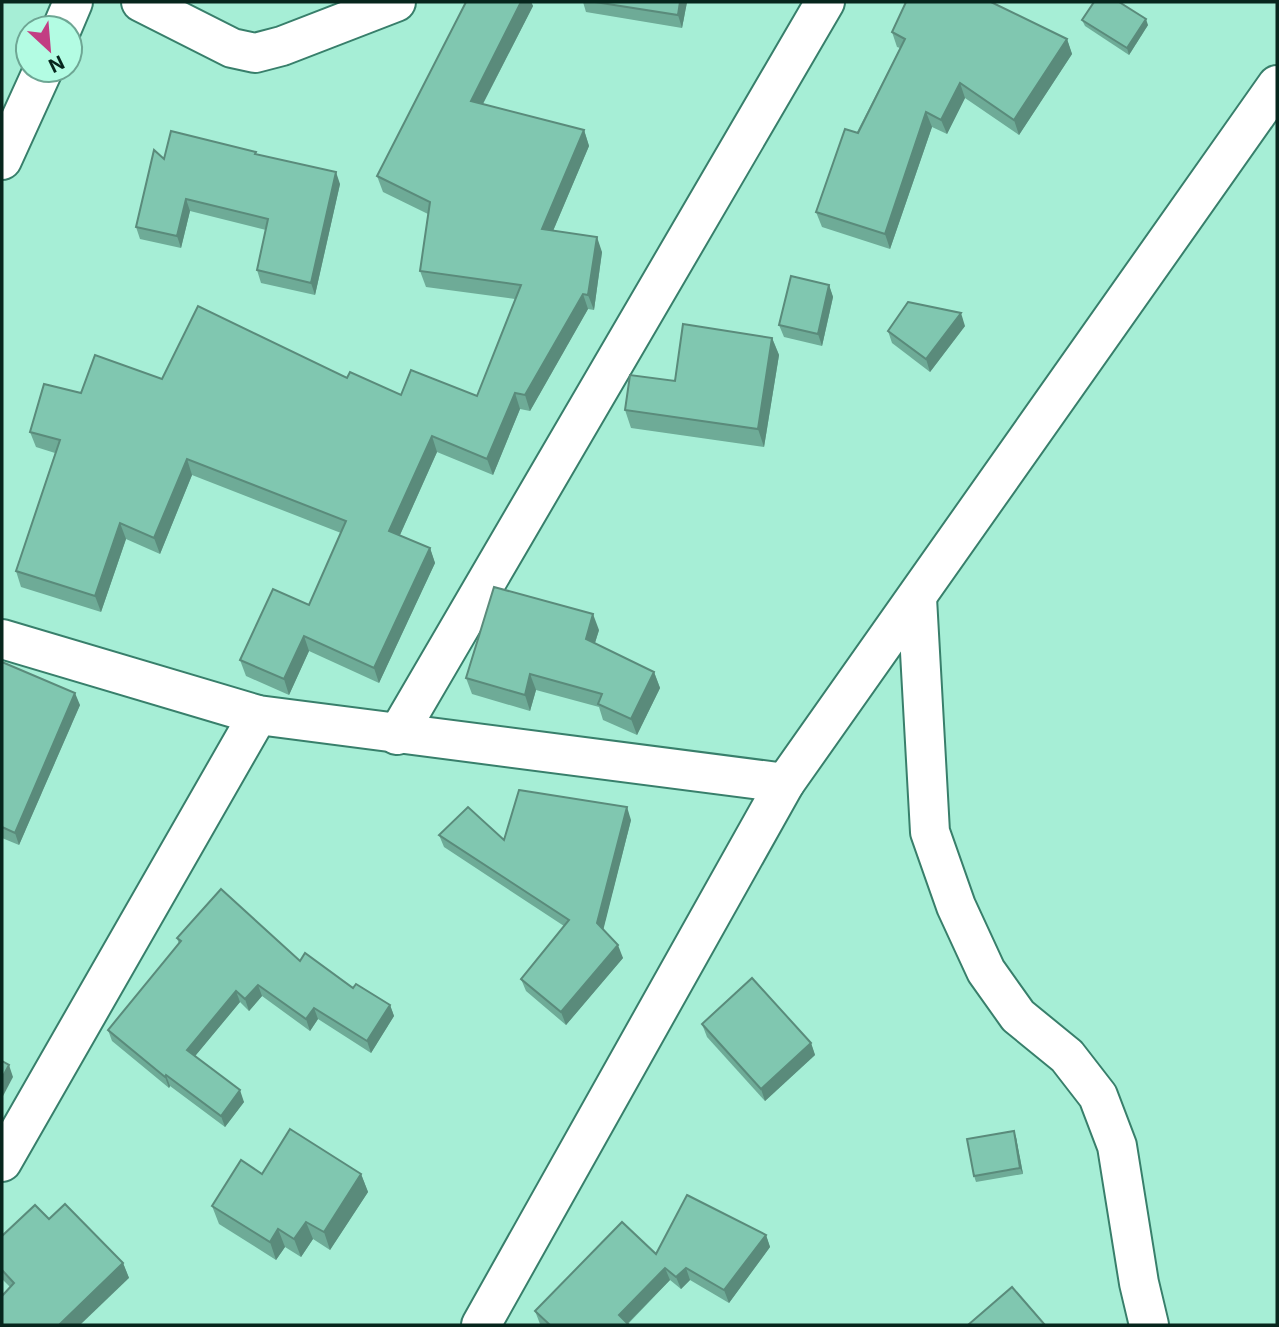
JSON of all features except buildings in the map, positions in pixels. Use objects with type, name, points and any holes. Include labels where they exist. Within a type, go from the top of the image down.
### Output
[{"type":"street","points":[[141,2],[232,48],[256,53],[282,46],[396,2]]},
{"type":"street","points":[[397,734],[825,2]]},
{"type":"street","points":[[2,160],[37,84]]},
{"type":"street","points":[[481,1325],[785,783],[1277,85]]},
{"type":"street","points":[[917,598],[930,832],[956,906],[986,971],[1018,1016],[1067,1056],[1098,1096],[1117,1146],[1139,1283],[1149,1325]]},
{"type":"street","points":[[2,639],[258,715],[785,783]]},
{"type":"street","points":[[2,1162],[258,715]]}]
